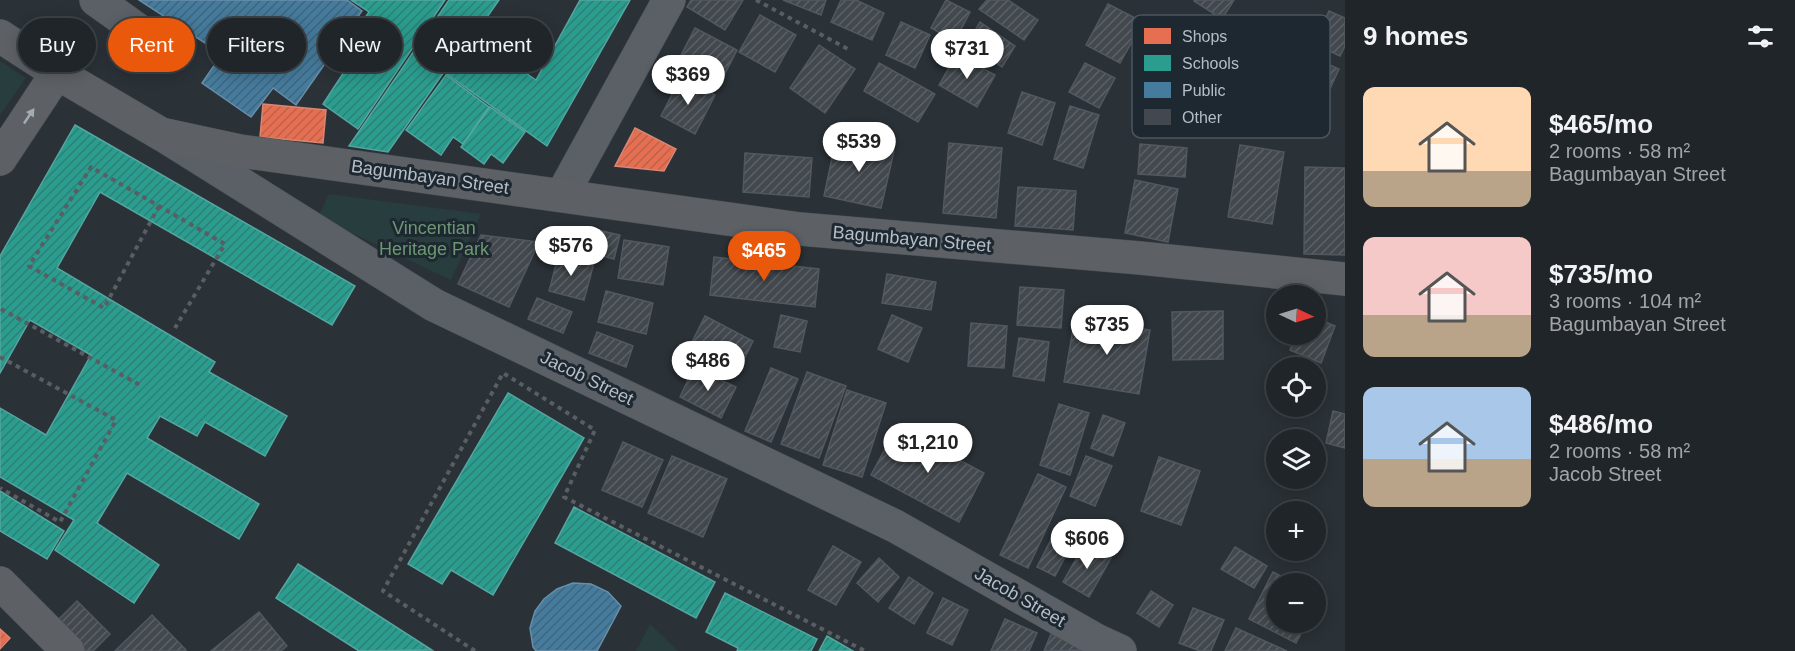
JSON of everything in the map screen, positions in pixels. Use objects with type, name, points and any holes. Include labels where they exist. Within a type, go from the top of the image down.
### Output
[{"type":"main road","name":"Bagumbayan Street","points":[[0,36],[161,135],[240,151],[800,229],[1140,258],[1345,279]]},
{"type":"main road","points":[[0,159],[57,73]]},
{"type":"main road","points":[[0,583],[68,651]]},
{"type":"street","points":[[96,0],[121,18]]},
{"type":"street","points":[[562,195],[669,0]]},
{"type":"street","name":"Jacob Street","points":[[161,135],[434,305],[895,526],[1098,641],[1120,651]]},
{"type":"path","points":[[756,0],[849,49]]},
{"type":"path","points":[[159,206],[104,308],[29,266],[91,167],[159,206],[225,244],[176,328]]},
{"type":"path","points":[[1,309],[140,385]]},
{"type":"path","points":[[0,357],[116,420],[60,522],[0,488]]},
{"type":"path","points":[[475,651],[383,591],[503,373],[595,430],[564,496],[865,651]]},
{"type":"green space","points":[[0,61],[26,78],[0,115]]},
{"type":"green space","name":"Vincentian Heritage Park","points":[[329,194],[481,214],[451,280],[318,217]]},
{"type":"green space","points":[[650,624],[678,651],[636,651]]},
{"type":"building: Shops","points":[[263,104],[326,110],[323,143],[260,137]]},
{"type":"building: Shops","points":[[635,128],[676,149],[664,171],[615,166]]},
{"type":"building: Shops","points":[[0,629],[10,638],[0,649]]},
{"type":"building: Schools","points":[[351,0],[445,0],[433,18],[414,18],[414,46],[402,64],[402,18],[365,18],[369,12]]},
{"type":"building: Schools","points":[[449,0],[499,0],[486,18],[437,18]]},
{"type":"building: Schools","points":[[580,0],[630,0],[547,146],[444,72],[524,72],[536,80],[540,72],[553,72],[553,49]]},
{"type":"building: Schools","points":[[414,51],[414,72],[444,72],[388,152],[349,146],[400,72],[402,72]]},
{"type":"building: Schools","points":[[344,72],[396,72],[358,129],[323,104]]},
{"type":"building: Schools","points":[[446,75],[489,107],[463,144],[453,137],[441,155],[406,130]]},
{"type":"building: Schools","points":[[490,107],[525,132],[503,163],[491,154],[484,164],[461,147]]},
{"type":"building: Schools","points":[[75,125],[355,286],[332,325],[100,192],[57,268],[215,362],[209,372],[287,416],[265,456],[205,422],[197,436],[160,416],[147,438],[259,504],[239,539],[127,473],[97,523],[159,565],[134,603],[55,550],[74,520],[0,477],[0,408],[46,435],[91,355],[30,320],[0,373],[0,256]]},
{"type":"building: Schools","points":[[508,393],[584,438],[493,595],[451,570],[442,584],[408,564]]},
{"type":"building: Schools","points":[[0,491],[64,531],[47,559],[0,531]]},
{"type":"building: Schools","points":[[574,507],[715,582],[696,618],[555,543]]},
{"type":"building: Schools","points":[[298,564],[432,650],[359,651],[276,598]]},
{"type":"building: Schools","points":[[725,593],[817,639],[811,651],[737,651],[738,648],[706,632]]},
{"type":"building: Schools","points":[[827,636],[853,651],[819,651]]},
{"type":"building: Public","points":[[139,0],[347,0],[362,11],[357,18],[318,18],[319,72],[296,105],[273,88],[251,117],[202,83],[210,72],[306,72],[306,18],[207,18],[207,44],[195,36],[195,18],[167,18]]},
{"type":"building: Public","points":[[573,583],[591,584],[608,592],[621,606],[597,651],[536,651],[533,647],[530,628],[535,611],[544,599],[557,589]]},
{"type":"building: Other","points":[[691,0],[743,0],[725,30],[687,7]]},
{"type":"building: Other","points":[[783,0],[826,0],[821,15]]},
{"type":"building: Other","points":[[841,0],[856,0],[884,13],[872,40],[831,22]]},
{"type":"building: Other","points":[[946,0],[970,12],[955,41],[931,28]]},
{"type":"building: Other","points":[[987,0],[1008,0],[1038,20],[1024,40],[979,9]]},
{"type":"building: Other","points":[[1234,0],[1225,15],[1216,15],[1194,1]]},
{"type":"building: Other","points":[[1108,4],[1132,16],[1132,42],[1120,63],[1086,45]]},
{"type":"building: Other","points":[[1329,11],[1345,18],[1345,46],[1340,56],[1330,51],[1330,15],[1327,15]]},
{"type":"building: Other","points":[[760,15],[796,35],[775,72],[739,52]]},
{"type":"building: Other","points":[[901,22],[930,35],[915,68],[886,55]]},
{"type":"building: Other","points":[[980,22],[1015,46],[1002,67],[967,44]]},
{"type":"building: Other","points":[[695,28],[737,50],[717,89],[675,67]]},
{"type":"building: Other","points":[[819,45],[855,69],[825,113],[790,88]]},
{"type":"building: Other","points":[[957,54],[995,75],[977,107],[939,85]]},
{"type":"building: Other","points":[[879,63],[935,94],[918,122],[864,91]]},
{"type":"building: Other","points":[[1085,63],[1115,78],[1099,108],[1069,92]]},
{"type":"building: Other","points":[[1330,65],[1339,69],[1330,89]]},
{"type":"building: Other","points":[[681,77],[715,95],[695,134],[661,116]]},
{"type":"building: Other","points":[[1022,92],[1055,103],[1042,145],[1008,133]]},
{"type":"building: Other","points":[[1070,106],[1099,115],[1083,168],[1054,159]]},
{"type":"building: Other","points":[[836,139],[894,151],[881,208],[824,196]]},
{"type":"building: Other","points":[[949,143],[1002,148],[996,218],[943,213]]},
{"type":"building: Other","points":[[1140,144],[1187,148],[1185,177],[1138,174]]},
{"type":"building: Other","points":[[1240,145],[1284,152],[1272,224],[1228,217]]},
{"type":"building: Other","points":[[745,153],[812,158],[809,197],[743,192]]},
{"type":"building: Other","points":[[1305,167],[1345,168],[1345,255],[1304,254]]},
{"type":"building: Other","points":[[1135,180],[1178,189],[1168,242],[1125,233]]},
{"type":"building: Other","points":[[1018,187],[1076,191],[1073,230],[1015,226]]},
{"type":"building: Other","points":[[589,228],[620,235],[614,259],[583,251]]},
{"type":"building: Other","points":[[481,235],[539,242],[509,307],[458,284]]},
{"type":"building: Other","points":[[624,240],[669,247],[663,285],[618,278]]},
{"type":"building: Other","points":[[559,253],[594,263],[584,300],[549,291]]},
{"type":"building: Other","points":[[714,257],[819,269],[815,307],[710,295]]},
{"type":"building: Other","points":[[887,274],[936,282],[931,310],[882,303]]},
{"type":"building: Other","points":[[1020,287],[1064,290],[1061,328],[1017,325]]},
{"type":"building: Other","points":[[606,291],[653,303],[646,334],[598,322]]},
{"type":"building: Other","points":[[537,298],[572,312],[563,333],[528,319]]},
{"type":"building: Other","points":[[1223,311],[1223,359],[1173,360],[1172,312]]},
{"type":"building: Other","points":[[781,315],[807,321],[800,352],[774,347]]},
{"type":"building: Other","points":[[892,315],[922,328],[908,362],[878,349]]},
{"type":"building: Other","points":[[705,316],[753,341],[739,369],[691,344]]},
{"type":"building: Other","points":[[1075,317],[1150,330],[1139,394],[1064,382]]},
{"type":"building: Other","points":[[1326,322],[1335,326],[1323,357],[1307,357],[1290,350],[1292,345],[1326,345]]},
{"type":"building: Other","points":[[971,323],[1007,326],[1004,368],[968,366]]},
{"type":"building: Other","points":[[597,332],[633,346],[626,367],[589,353]]},
{"type":"building: Other","points":[[1019,338],[1049,342],[1044,381],[1013,376]]},
{"type":"building: Other","points":[[694,367],[736,387],[721,418],[680,397]]},
{"type":"building: Other","points":[[771,368],[798,379],[771,442],[745,431]]},
{"type":"building: Other","points":[[807,372],[846,386],[819,458],[781,444]]},
{"type":"building: Other","points":[[847,390],[886,403],[862,477],[823,465]]},
{"type":"building: Other","points":[[1059,404],[1089,413],[1070,475],[1040,465]]},
{"type":"building: Other","points":[[1333,411],[1345,414],[1345,448],[1326,443]]},
{"type":"building: Other","points":[[1103,415],[1125,423],[1113,456],[1091,448]]},
{"type":"building: Other","points":[[897,427],[984,473],[959,522],[871,475]]},
{"type":"building: Other","points":[[623,442],[663,460],[642,507],[602,490]]},
{"type":"building: Other","points":[[672,456],[727,479],[703,537],[648,513]]},
{"type":"building: Other","points":[[1086,456],[1112,466],[1095,506],[1070,496]]},
{"type":"building: Other","points":[[1159,457],[1200,471],[1181,525],[1141,511]]},
{"type":"building: Other","points":[[1038,474],[1066,487],[1028,568],[1000,555]]},
{"type":"building: Other","points":[[1060,522],[1082,525],[1055,576],[1037,567]]},
{"type":"building: Other","points":[[1085,543],[1111,558],[1089,597],[1063,582]]},
{"type":"building: Other","points":[[833,546],[861,562],[836,605],[808,590]]},
{"type":"building: Other","points":[[1235,547],[1267,566],[1254,588],[1221,569]]},
{"type":"building: Other","points":[[879,558],[899,577],[878,602],[857,583]]},
{"type":"building: Other","points":[[909,577],[933,593],[914,624],[889,608]]},
{"type":"building: Other","points":[[1266,586],[1266,628],[1249,619]]},
{"type":"building: Other","points":[[1151,591],[1173,605],[1159,627],[1137,613]]},
{"type":"building: Other","points":[[943,598],[968,610],[952,645],[927,633]]},
{"type":"building: Other","points":[[77,601],[110,634],[93,651],[81,651],[54,624]]},
{"type":"building: Other","points":[[1193,608],[1224,620],[1211,651],[1200,651],[1179,643]]},
{"type":"building: Other","points":[[259,612],[287,646],[281,651],[211,651]]},
{"type":"building: Other","points":[[152,615],[185,651],[115,651]]},
{"type":"building: Other","points":[[1005,619],[1037,633],[1029,651],[991,651]]},
{"type":"building: Other","points":[[1236,628],[1287,651],[1225,651]]},
{"type":"building: Other","points":[[1276,633],[1301,633],[1296,643]]},
{"type":"building: Other","points":[[1051,634],[1092,650],[1044,651]]}]
